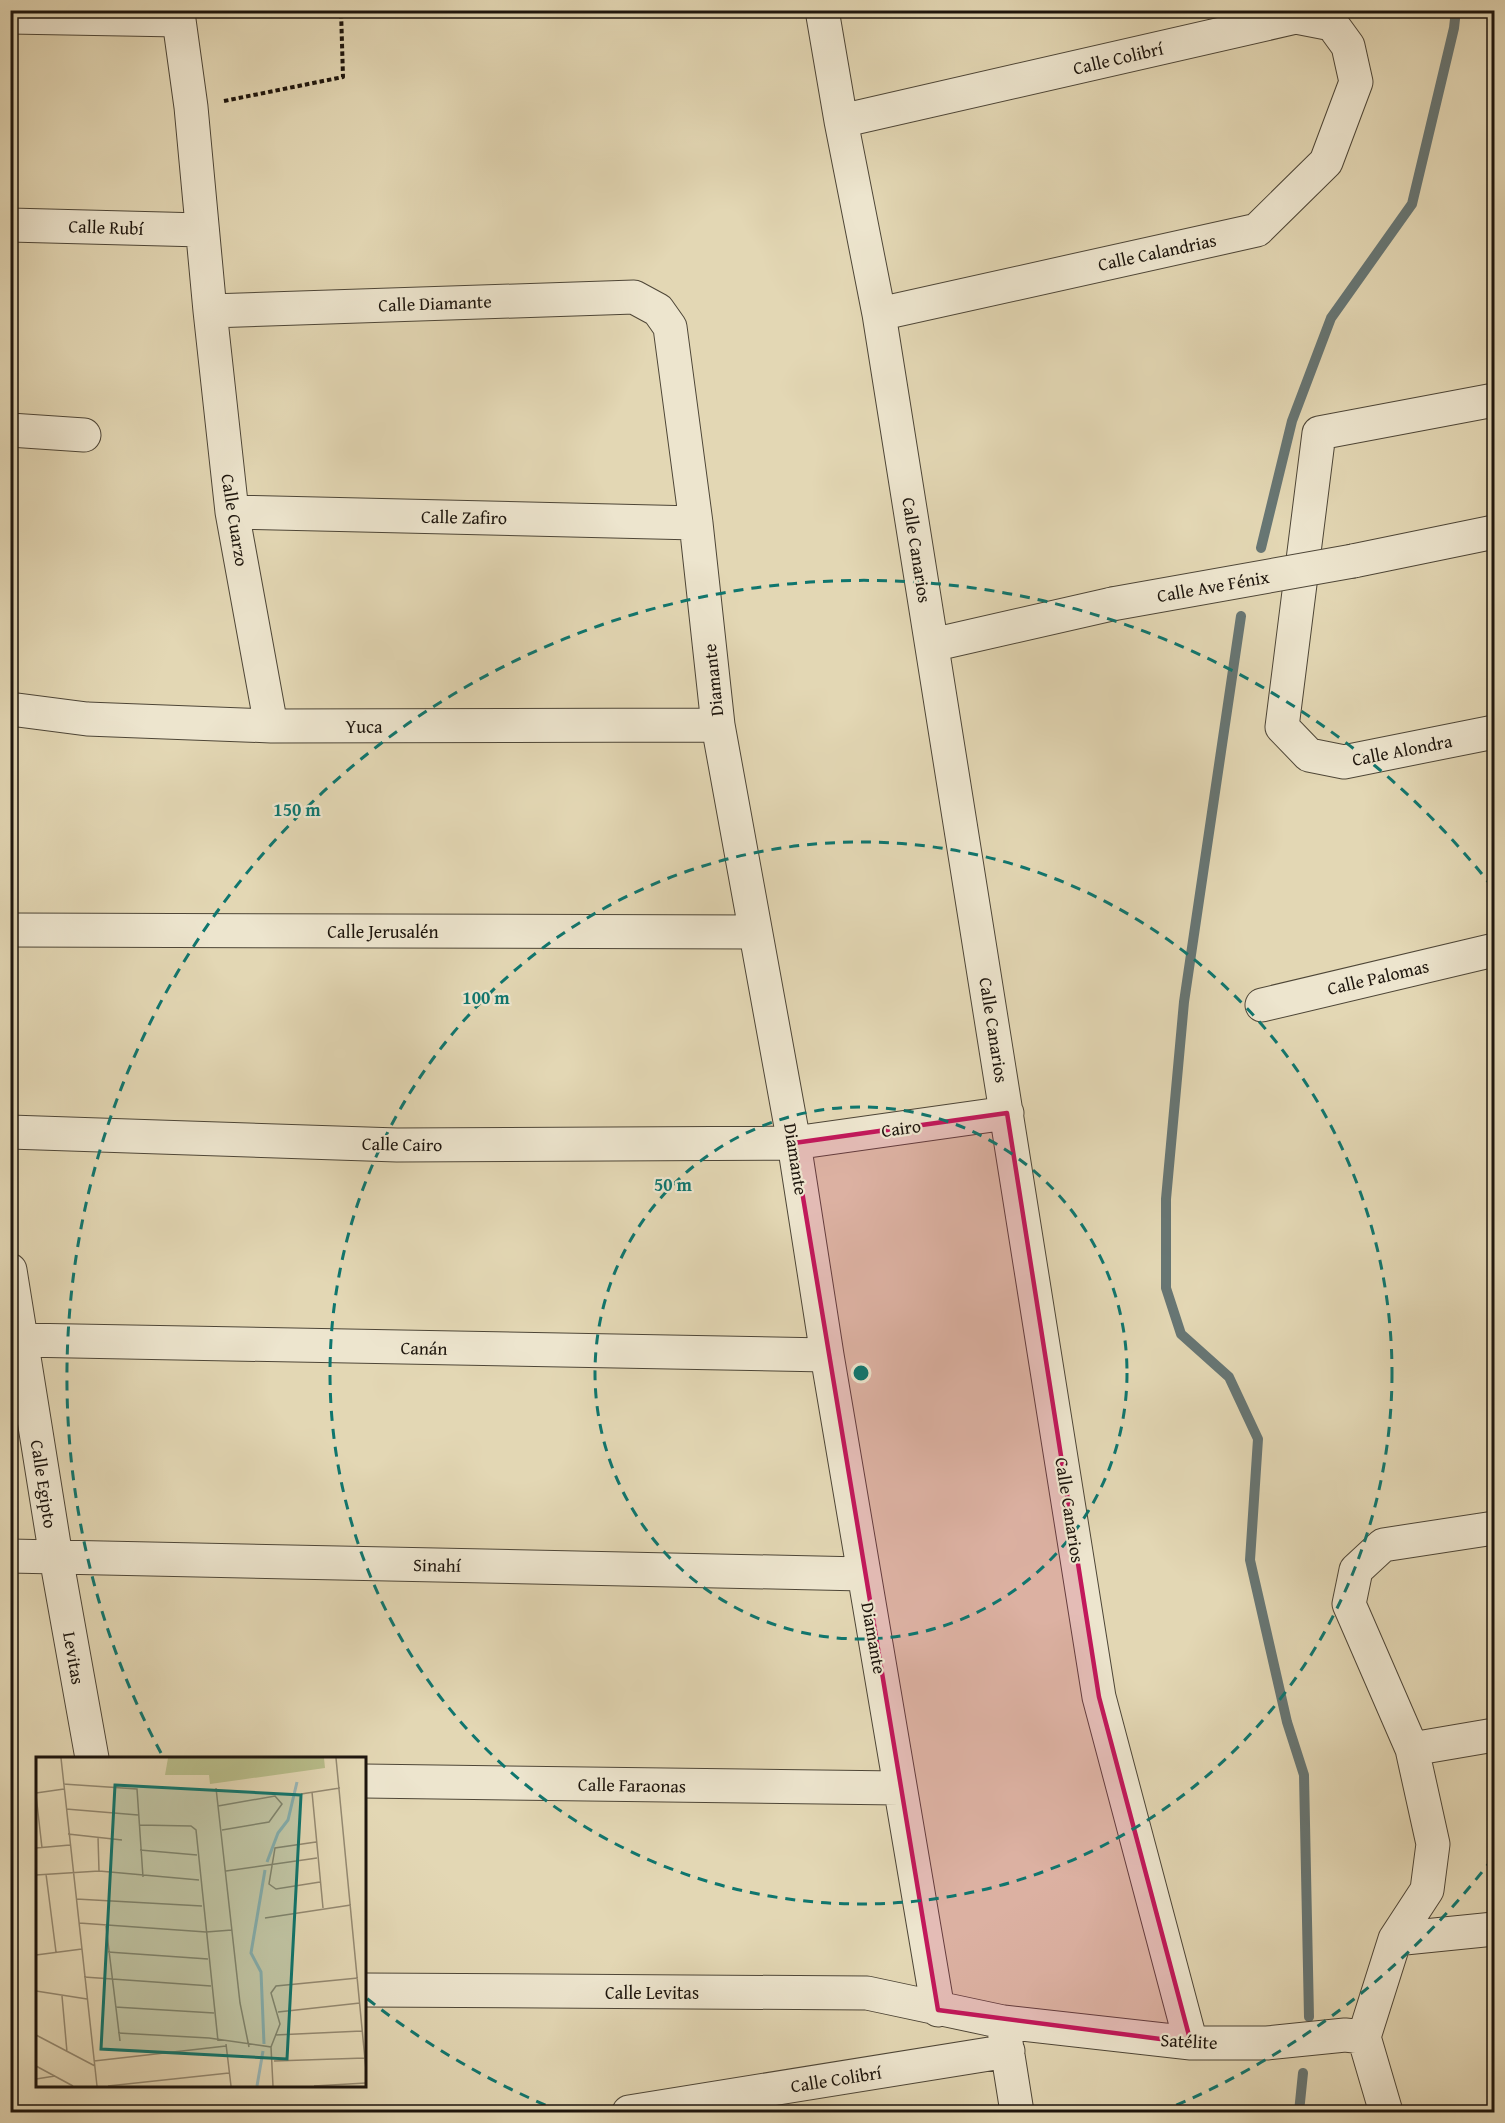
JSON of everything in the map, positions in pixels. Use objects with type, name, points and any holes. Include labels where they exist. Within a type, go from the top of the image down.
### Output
[{"type":"street","name":"Calle Canarios","points":[[822,10],[879,314],[1099,1697],[1191,2043]]},
{"type":"street","name":"Calle Cuarzo","points":[[10,17],[179,20],[191,107],[232,512],[272,726]]},
{"type":"street","name":"Calle Colibrí","points":[[841,121],[1296,17],[1332,24],[1348,46],[1356,82]]},
{"type":"street","name":"Calle Calandrias","points":[[879,314],[1257,230],[1326,162],[1356,82]]},
{"type":"street","name":"Calle Rubí","points":[[10,225],[202,230]]},
{"type":"street","name":"Calle Diamante","points":[[210,312],[634,297],[658,310]]},
{"type":"street","name":"Diamante","points":[[658,310],[670,327],[696,523],[718,725],[794,1143],[826,1355],[938,2010]]},
{"type":"street","name":"Calle Alondra","points":[[1494,400],[1319,433],[1282,727],[1309,755],[1344,762],[1494,732]]},
{"type":"street","points":[[10,430],[84,435]]},
{"type":"street","name":"Calle Zafiro","points":[[232,512],[696,523]]},
{"type":"street","name":"Calle Ave Fénix","points":[[932,645],[1112,604],[1353,561],[1494,532]]},
{"type":"street","name":"Yuca","points":[[10,709],[87,719],[272,726],[718,725]]},
{"type":"street","name":"Calle Jerusalén","points":[[10,930],[755,932]]},
{"type":"street","name":"Calle Palomas","points":[[1262,1005],[1494,950]]},
{"type":"street","name":"Cairo","points":[[794,1143],[1007,1113]]},
{"type":"street","name":"Calle Cairo","points":[[10,1132],[397,1145],[794,1143]]},
{"type":"street","name":"Calle Egipto","points":[[10,1270],[56,1557]]},
{"type":"street","name":"Canán","points":[[21,1341],[826,1355]]},
{"type":"street","points":[[1386,2112],[1355,2036],[1395,1939],[1427,1890],[1433,1844],[1412,1749],[1349,1604],[1356,1570],[1383,1545],[1494,1528]]},
{"type":"street","name":"Sinahí","points":[[10,1556],[863,1574]]},
{"type":"street","name":"Levitas","points":[[56,1557],[92,1757]]},
{"type":"street","points":[[1412,1749],[1494,1736]]},
{"type":"street","name":"Calle Faraonas","points":[[366,1781],[899,1788]]},
{"type":"street","points":[[1395,1939],[1494,1929]]},
{"type":"street","name":"Calle Levitas","points":[[366,1990],[867,1993],[938,2010]]},
{"type":"street","name":"Satélite","points":[[938,2010],[1005,2036],[1191,2043],[1267,2043],[1355,2036]]},
{"type":"street","name":"Calle Colibrí","points":[[629,2112],[1005,2036]]},
{"type":"street","points":[[1005,2036],[1017,2112]]},
{"type":"path","points":[[191,107],[343,77],[340,10]]},
{"type":"highlighted area","points":[[1007,1113],[1099,1697],[1191,2043],[938,2010],[794,1143]]},
{"type":"waterway","points":[[1261,548],[1292,421],[1331,318],[1412,204],[1454,28],[1456,10]]},
{"type":"waterway","points":[[1241,616],[1184,1002],[1166,1199],[1166,1288],[1181,1334],[1229,1377],[1258,1439],[1250,1560],[1287,1722],[1304,1775],[1309,2017]]},
{"type":"waterway","points":[[1299,2112],[1303,2073]]}]
